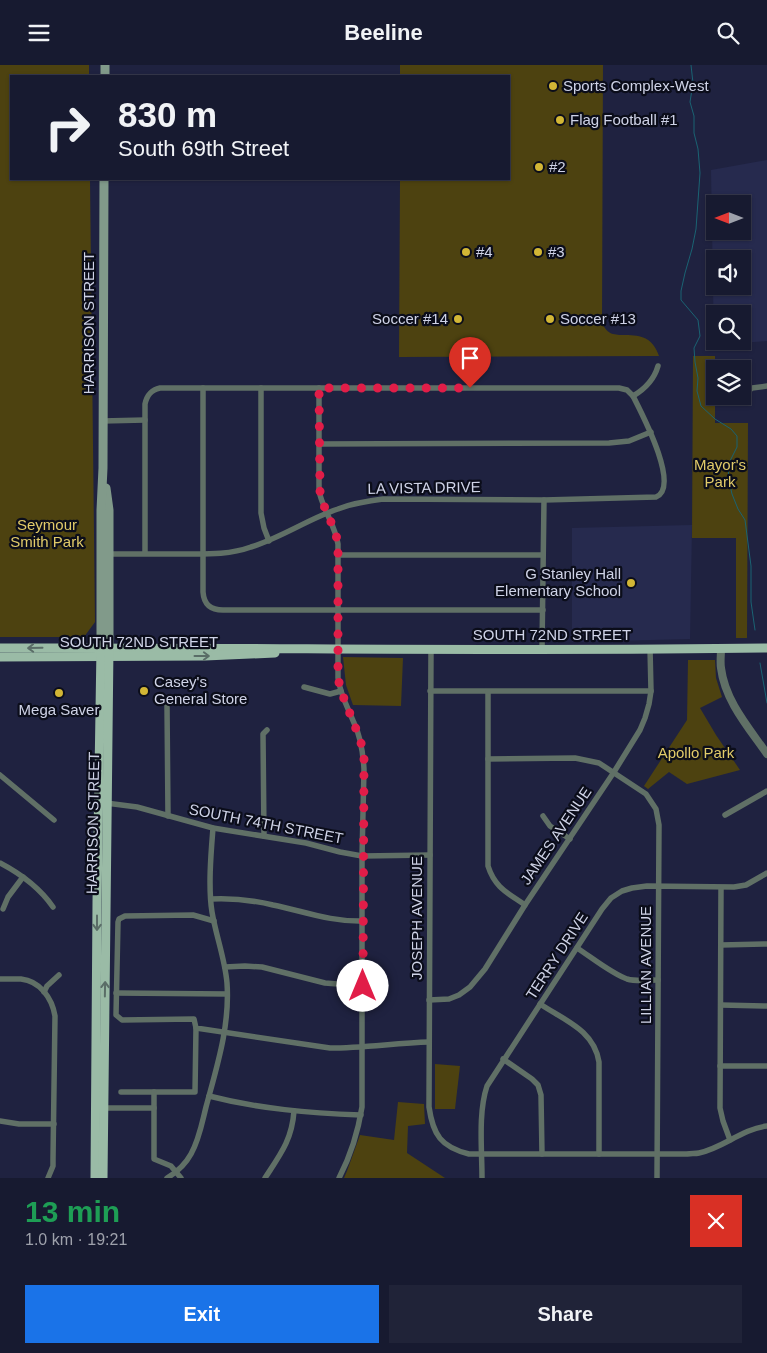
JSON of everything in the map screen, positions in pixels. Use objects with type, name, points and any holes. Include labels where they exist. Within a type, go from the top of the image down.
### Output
[{"type":"main road","name":"HARRISON STREET","points":[[95,1178],[105,652],[105,554],[101,510],[103,468],[104,180]]},
{"type":"main road","name":"SOUTH 72ND STREET","points":[[0,648],[105,652]]},
{"type":"main road","name":"SOUTH 72ND STREET","points":[[0,657],[105,652],[338,649],[767,648]]},
{"type":"main road","name":"HARRISON STREET","points":[[103,803],[103,1178]]},
{"type":"street","points":[[633,396],[644,389],[652,380],[658,367]]},
{"type":"street","points":[[751,389],[767,386]]},
{"type":"street","points":[[145,554],[146,404],[149,394],[156,389],[613,387],[625,389],[633,396],[651,432],[635,439],[614,443],[319,444]]},
{"type":"street","points":[[203,388],[204,595],[205,601],[212,609],[543,610]]},
{"type":"street","points":[[261,388],[261,513],[269,541]]},
{"type":"street","points":[[319,388],[320,491],[336,535],[338,555],[338,675],[341,691],[358,732],[364,755],[362,1107],[356,1140],[340,1178]]},
{"type":"street","points":[[102,421],[145,420]]},
{"type":"street","name":"LA VISTA DRIVE","points":[[105,554],[234,551],[269,541],[327,513],[352,504],[383,499],[606,499],[659,497],[664,487],[662,468],[651,432]]},
{"type":"street","points":[[542,649],[544,499]]},
{"type":"street","points":[[338,555],[543,555]]},
{"type":"street","name":"JAMES AVENUE","points":[[429,1001],[449,999],[459,995],[470,987],[485,969],[525,905],[614,772],[646,718],[651,691],[650,648]]},
{"type":"street","name":"JOSEPH AVENUE","points":[[431,649],[429,1107],[435,1132],[447,1145],[458,1151],[470,1154],[658,1154],[700,1153],[747,1131],[767,1126]]},
{"type":"street","points":[[721,649],[721,668],[728,692],[737,711],[767,755]]},
{"type":"street","points":[[304,687],[330,695],[341,691]]},
{"type":"street","points":[[430,691],[651,691]]},
{"type":"street","points":[[488,692],[488,867],[497,884],[525,905]]},
{"type":"street","points":[[167,705],[168,816]]},
{"type":"street","points":[[264,835],[264,734],[267,730]]},
{"type":"street","name":"LILLIAN AVENUE","points":[[488,759],[575,758],[599,763],[644,792],[651,799],[656,809],[659,825],[657,1178]]},
{"type":"street","points":[[0,775],[54,820]]},
{"type":"street","points":[[725,815],[767,791]]},
{"type":"street","name":"SOUTH 74TH STREET","points":[[103,803],[137,807],[213,828],[264,835],[362,856],[430,855]]},
{"type":"street","points":[[543,816],[550,826],[570,839]]},
{"type":"street","points":[[167,1178],[177,1172],[191,1155],[196,1144],[222,1047],[227,1014],[225,967],[211,899],[213,828]]},
{"type":"street","points":[[0,863],[23,877],[43,894],[53,907]]},
{"type":"street","name":"TERRY DRIVE","points":[[482,1178],[483,1097],[486,1085],[602,909],[611,899],[622,891],[632,888],[721,888],[746,885],[767,873]]},
{"type":"street","points":[[3,909],[8,897],[23,877]]},
{"type":"street","points":[[721,888],[720,1109],[730,1140]]},
{"type":"street","points":[[211,899],[247,900],[328,919],[363,921]]},
{"type":"street","points":[[121,1092],[195,1093],[196,1028],[194,1019],[122,1020],[116,1015],[119,919],[126,916],[193,915],[214,921]]},
{"type":"street","points":[[721,945],[767,944]]},
{"type":"street","points":[[577,948],[628,979],[641,981],[658,980]]},
{"type":"street","points":[[225,967],[262,967],[325,983],[363,986]]},
{"type":"street","points":[[44,992],[59,975]]},
{"type":"street","points":[[0,979],[22,979],[29,981],[38,986],[52,1003],[55,1016],[54,1124],[53,1159],[48,1178]]},
{"type":"street","points":[[116,993],[227,994]]},
{"type":"street","points":[[540,1004],[585,1033],[598,1052],[600,1154]]},
{"type":"street","points":[[720,1005],[767,1006]]},
{"type":"street","points":[[196,1028],[330,1047],[362,1047],[429,1042]]},
{"type":"street","points":[[503,1059],[538,1085],[541,1095],[542,1154]]},
{"type":"street","points":[[720,1066],[767,1066]]},
{"type":"street","points":[[154,1092],[154,1159],[171,1166],[181,1178]]},
{"type":"street","points":[[209,1096],[294,1111],[361,1115]]},
{"type":"street","points":[[104,1108],[154,1108]]},
{"type":"street","points":[[265,1178],[286,1147],[291,1132],[294,1111]]},
{"type":"street","points":[[0,1121],[19,1124],[54,1124]]},
{"type":"shaded area","points":[[767,160],[767,341],[751,342],[751,305],[713,305],[713,295],[751,295],[751,250],[712,250],[712,240],[751,240],[751,195],[711,195],[711,170]]},
{"type":"shaded area","name":"G Stanley Hall Elementary School","points":[[692,525],[690,639],[572,642],[572,528]]},
{"type":"green space","name":"Seymour Smith Park","points":[[0,65],[89,65],[89,75],[10,75],[10,180],[90,180],[95,622],[84,637],[0,637]]},
{"type":"green space","points":[[400,65],[603,65],[602,324],[611,333],[642,337],[650,341],[659,356],[399,357],[400,180],[510,180],[510,75],[400,75]]},
{"type":"green space","name":"Mayor's Park","points":[[693,356],[715,356],[715,360],[706,360],[706,405],[715,405],[715,423],[748,423],[747,638],[736,638],[736,538],[692,538]]},
{"type":"green space","points":[[343,657],[403,658],[401,706],[353,705],[346,685]]},
{"type":"green space","name":"Apollo Park","points":[[688,660],[715,660],[716,678],[722,697],[700,708],[740,770],[687,784],[669,772],[648,789],[644,786],[687,720]]},
{"type":"green space","points":[[435,1064],[460,1066],[455,1109],[435,1109]]},
{"type":"green space","points":[[398,1102],[424,1104],[425,1124],[408,1126],[407,1153],[445,1178],[344,1178],[360,1135],[394,1140]]},
{"type":"waterway","points":[[691,65],[693,83],[690,102],[694,116],[694,133],[698,149],[700,173],[696,229],[681,291],[681,300],[698,320],[700,336],[694,348],[698,378],[697,391],[701,406],[715,419],[731,429],[737,436],[737,447],[730,461],[728,477],[732,494],[745,520],[751,566],[751,602],[755,630]]},
{"type":"waterway","points":[[760,663],[767,703]]},
{"type":"place","name":"Sports Complex-West","points":[[553,86]]},
{"type":"place","name":"Flag Football #1","points":[[560,120]]},
{"type":"place","name":"#2","points":[[539,167]]},
{"type":"place","name":"#4","points":[[466,252]]},
{"type":"place","name":"#3","points":[[538,252]]},
{"type":"place","name":"Soccer #14","points":[[458,319]]},
{"type":"place","name":"Soccer #13","points":[[550,319]]},
{"type":"place","name":"G Stanley Hall Elementary School","points":[[631,583]]},
{"type":"place","name":"Casey's General Store","points":[[144,691]]},
{"type":"place","name":"Mega Saver","points":[[59,693]]},
{"type":"route","points":[[363,986],[362,856],[364,755],[338,678],[338,544],[335,531],[323,505],[319,487],[319,388],[470,388]]}]
